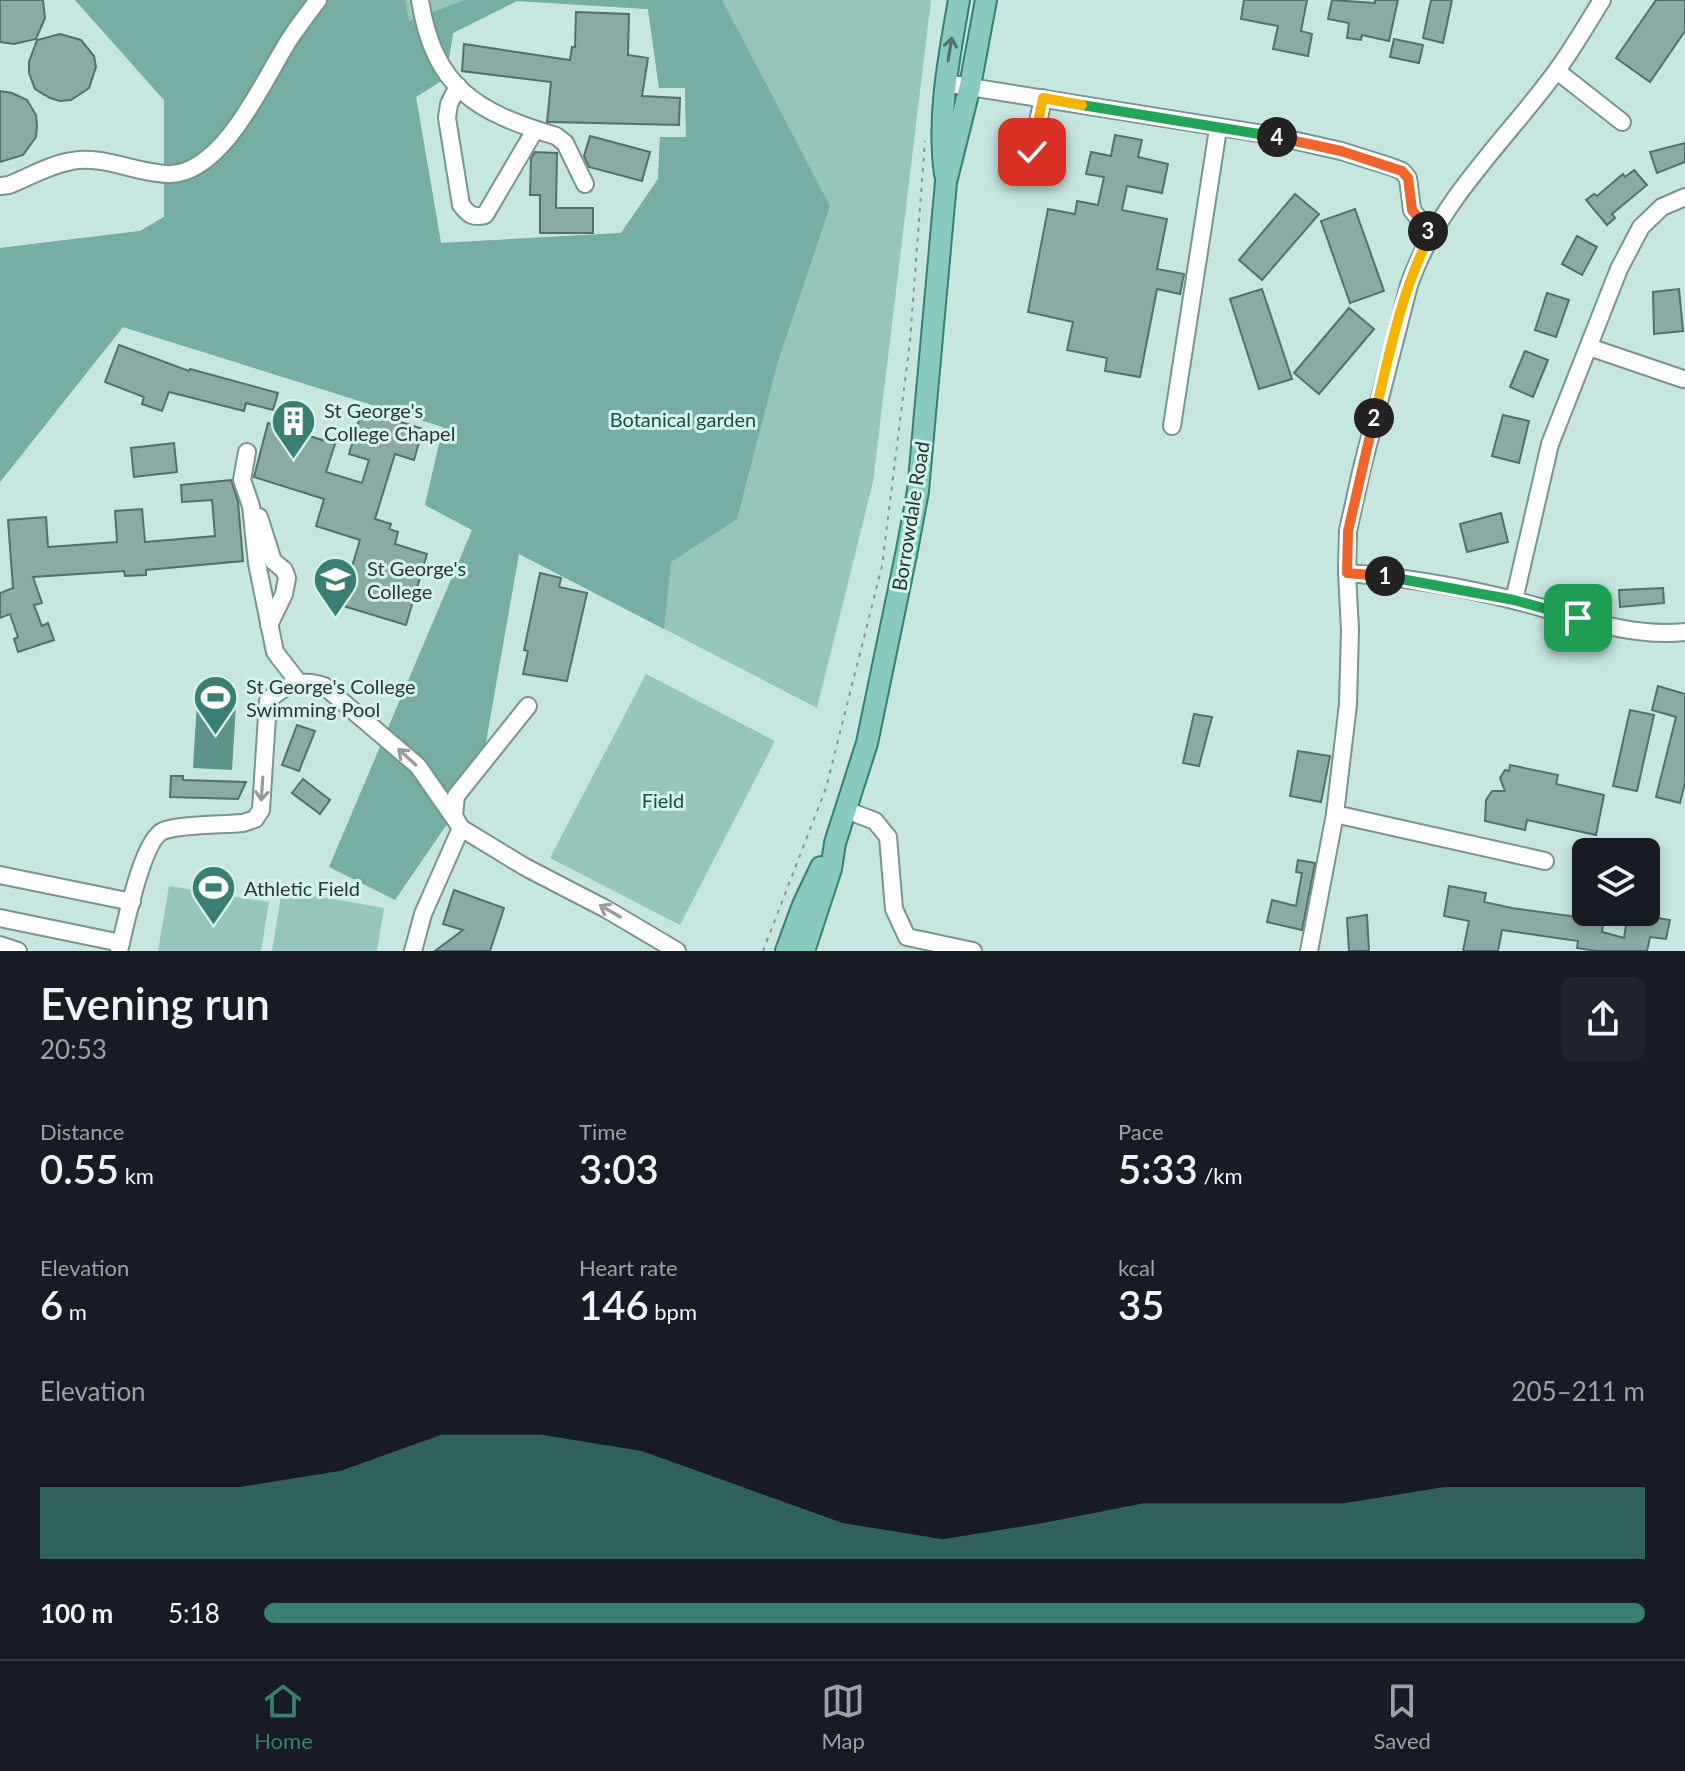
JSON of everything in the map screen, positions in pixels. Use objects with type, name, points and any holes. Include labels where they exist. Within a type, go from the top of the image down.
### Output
[{"type":"main road","name":"Borrowdale Road","points":[[946,182],[942,151],[945,83],[959,0]]},
{"type":"main road","name":"Borrowdale Road","points":[[786,951],[803,905],[835,843],[867,743],[918,491],[946,182],[970,86],[986,0]]},
{"type":"main road","name":"Borrowdale Road","points":[[804,951],[831,869],[835,843]]},
{"type":"street","points":[[0,186],[71,161],[97,162],[169,174],[191,169],[230,135],[294,31],[318,0]]},
{"type":"street","points":[[420,0],[436,58],[458,86],[476,104],[491,113],[556,136],[565,143],[585,184]]},
{"type":"street","points":[[1309,951],[1335,814],[1348,704],[1348,531],[1409,285],[1431,234],[1557,71],[1602,0]]},
{"type":"street","points":[[1557,71],[1622,122]]},
{"type":"street","points":[[945,83],[1270,135],[1402,171],[1408,178],[1412,210],[1431,234]]},
{"type":"street","points":[[458,86],[449,104],[447,118],[461,205],[468,214],[476,217],[485,215],[535,130]]},
{"type":"street","points":[[1032,152],[1043,98]]},
{"type":"street","points":[[1172,426],[1218,129]]},
{"type":"street","points":[[1514,600],[1550,444],[1619,269],[1641,227],[1662,207],[1685,197]]},
{"type":"street","points":[[1589,347],[1683,379]]},
{"type":"street","points":[[247,452],[242,480],[265,562],[269,625],[275,652],[299,683]]},
{"type":"street","points":[[265,562],[284,570],[287,585],[269,625]]},
{"type":"street","points":[[1347,573],[1390,576],[1514,600],[1628,631],[1652,635],[1685,632]]},
{"type":"street","points":[[0,918],[120,947],[142,865],[155,835],[167,829],[243,823],[255,819],[261,810],[268,701],[281,688],[312,682],[324,686],[418,766],[461,828],[677,951]]},
{"type":"street","points":[[461,828],[454,816],[456,796],[528,706]]},
{"type":"street","points":[[846,810],[875,821],[888,837],[894,909],[904,944],[973,951]]},
{"type":"street","points":[[1335,814],[1545,861]]},
{"type":"street","points":[[413,951],[423,914],[461,828]]},
{"type":"street","points":[[0,875],[132,902]]},
{"type":"street","points":[[0,945],[18,951]]},
{"type":"path","points":[[763,951],[826,788],[882,566],[910,341],[925,136]]},
{"type":"green space","name":"Botanical garden","points":[[75,0],[931,0],[873,482],[817,708],[425,505],[443,427],[123,327],[0,482],[0,248],[140,231],[164,217],[164,100]],"holes":[[[517,1],[648,9],[659,88],[685,88],[686,137],[660,137],[658,179],[621,233],[441,243],[416,97],[446,78],[453,33]]]},
{"type":"green space","name":"Botanical garden","points":[[75,0],[405,0],[409,21],[465,0],[722,0],[830,206],[778,361],[737,519],[671,562],[664,629],[519,554],[480,776],[395,900],[329,867],[472,530],[425,505],[443,427],[123,327],[0,482],[0,248],[140,231],[164,217],[164,100]],"holes":[[[517,1],[648,9],[659,88],[685,88],[686,137],[660,137],[658,179],[621,233],[441,243],[416,97],[446,78],[453,33]]]},
{"type":"green space","name":"Field","points":[[646,674],[775,741],[680,925],[550,858]]},
{"type":"green space","name":"Athletic Field","points":[[169,886],[269,902],[261,951],[158,951]]},
{"type":"green space","name":"Athletic Field","points":[[282,890],[384,908],[377,951],[272,951]]},
{"type":"shaded area","name":"St George's College Swimming Pool","points":[[197,702],[236,704],[232,770],[193,768]]},
{"type":"building","points":[[0,0],[43,0],[45,18],[36,39],[14,44],[0,42]]},
{"type":"building","points":[[1244,0],[1307,0],[1301,31],[1312,34],[1308,56],[1273,49],[1278,26],[1241,19]]},
{"type":"building","points":[[1332,0],[1375,3],[1375,0],[1398,0],[1389,41],[1362,35],[1361,40],[1347,38],[1349,23],[1328,19]]},
{"type":"building","points":[[1431,0],[1452,0],[1443,43],[1423,38]]},
{"type":"building","points":[[1656,0],[1685,0],[1685,31],[1650,82],[1616,58]]},
{"type":"building","points":[[576,12],[629,14],[628,55],[648,58],[642,96],[680,98],[679,125],[547,122],[551,82],[462,71],[464,44],[570,60],[572,47],[575,47]]},
{"type":"building","points":[[60,34],[81,40],[94,56],[96,67],[89,88],[71,100],[60,101],[35,89],[29,62],[37,40]]},
{"type":"building","points":[[1394,39],[1423,45],[1419,63],[1390,57]]},
{"type":"building","points":[[0,91],[27,100],[36,115],[37,126],[36,137],[23,155],[0,162]]},
{"type":"building","points":[[1115,135],[1142,140],[1138,157],[1168,164],[1162,193],[1127,186],[1122,210],[1167,219],[1157,269],[1184,274],[1180,294],[1157,289],[1140,377],[1105,371],[1107,358],[1067,350],[1073,322],[1028,312],[1048,209],[1075,214],[1077,201],[1098,205],[1104,177],[1086,174],[1091,152],[1111,156]]},
{"type":"building","points":[[590,136],[650,152],[642,181],[589,167],[584,156]]},
{"type":"building","points":[[1685,143],[1685,162],[1657,173],[1650,152]]},
{"type":"building","points":[[535,152],[557,153],[556,208],[593,208],[593,233],[540,233],[540,195],[530,195],[531,158]]},
{"type":"building","points":[[1634,170],[1647,185],[1612,214],[1615,218],[1607,225],[1586,200],[1594,194],[1597,196],[1623,174],[1625,177]]},
{"type":"building","points":[[1295,194],[1319,214],[1262,280],[1239,260]]},
{"type":"building","points":[[1355,209],[1384,291],[1350,303],[1321,221]]},
{"type":"building","points":[[1577,236],[1597,247],[1582,275],[1562,264]]},
{"type":"building","points":[[1262,289],[1292,379],[1259,389],[1230,299]]},
{"type":"building","points":[[1679,289],[1683,331],[1654,334],[1653,292]]},
{"type":"building","points":[[1547,293],[1569,300],[1556,337],[1535,330]]},
{"type":"building","points":[[1349,308],[1374,329],[1319,394],[1294,373]]},
{"type":"building","points":[[119,345],[189,371],[278,393],[273,410],[246,403],[244,411],[169,392],[162,411],[142,404],[144,397],[105,382]]},
{"type":"building","points":[[1525,351],[1548,360],[1533,397],[1510,387]]},
{"type":"building","points":[[362,410],[423,429],[414,460],[395,454],[375,519],[391,524],[389,529],[398,532],[395,544],[427,554],[406,625],[327,601],[334,579],[347,583],[360,540],[316,526],[324,499],[254,477],[268,423],[335,444],[326,472],[362,483],[369,460],[349,454]]},
{"type":"building","points":[[1503,415],[1529,421],[1519,463],[1492,456]]},
{"type":"building","points":[[174,443],[177,472],[134,477],[131,448]]},
{"type":"building","points":[[231,480],[238,502],[243,561],[146,570],[146,575],[125,576],[124,571],[33,577],[42,603],[34,605],[42,626],[48,623],[54,640],[18,652],[14,639],[18,637],[10,614],[0,618],[0,593],[13,588],[8,520],[46,517],[48,547],[117,542],[115,511],[142,509],[145,542],[215,536],[212,500],[182,502],[181,485]]},
{"type":"building","points":[[1501,513],[1508,542],[1467,552],[1460,524]]},
{"type":"building","points":[[540,573],[561,578],[559,587],[587,593],[567,681],[523,674],[528,651],[524,650]]},
{"type":"building","points":[[1663,588],[1664,603],[1620,607],[1619,590]]},
{"type":"building","points":[[1658,686],[1685,694],[1685,783],[1680,803],[1656,797],[1676,717],[1652,710]]},
{"type":"building","points":[[1630,710],[1654,715],[1637,791],[1613,786]]},
{"type":"building","points":[[1194,714],[1212,717],[1199,766],[1183,763]]},
{"type":"building","points":[[297,725],[315,731],[299,771],[282,765]]},
{"type":"building","points":[[1298,751],[1330,756],[1321,802],[1290,796]]},
{"type":"building","points":[[1510,765],[1558,775],[1556,784],[1604,795],[1596,835],[1527,820],[1525,830],[1485,821],[1486,800],[1492,791],[1505,791],[1500,778],[1505,770],[1509,771]]},
{"type":"building","points":[[171,776],[183,776],[183,780],[246,782],[238,799],[170,797]]},
{"type":"building","points":[[303,779],[330,800],[320,814],[292,793]]},
{"type":"building","points":[[1298,860],[1315,863],[1302,930],[1267,922],[1272,900],[1296,906],[1302,873],[1296,872]]},
{"type":"building","points":[[1449,886],[1486,893],[1484,902],[1572,916],[1572,926],[1603,926],[1602,932],[1624,938],[1626,926],[1660,926],[1660,918],[1670,920],[1666,939],[1650,937],[1647,951],[1596,951],[1577,948],[1578,941],[1502,930],[1498,951],[1463,951],[1469,921],[1444,916]]},
{"type":"building","points":[[454,890],[504,908],[490,951],[435,951],[463,930],[443,924]]},
{"type":"building","points":[[1367,915],[1369,951],[1349,951],[1347,918]]},
{"type":"place","name":"St George's College Chapel","points":[[293,460]]},
{"type":"place","name":"St George's College","points":[[336,619]]},
{"type":"place","name":"St George's College Swimming Pool","points":[[215,736]]},
{"type":"place","name":"Athletic Field","points":[[213,927]]},
{"type":"route","points":[[1032,152],[1043,98],[1218,129],[1270,135],[1341,151],[1402,171],[1408,178],[1412,210],[1431,234],[1409,285],[1354,499],[1348,531],[1347,573],[1390,576],[1514,600],[1578,618]]}]
